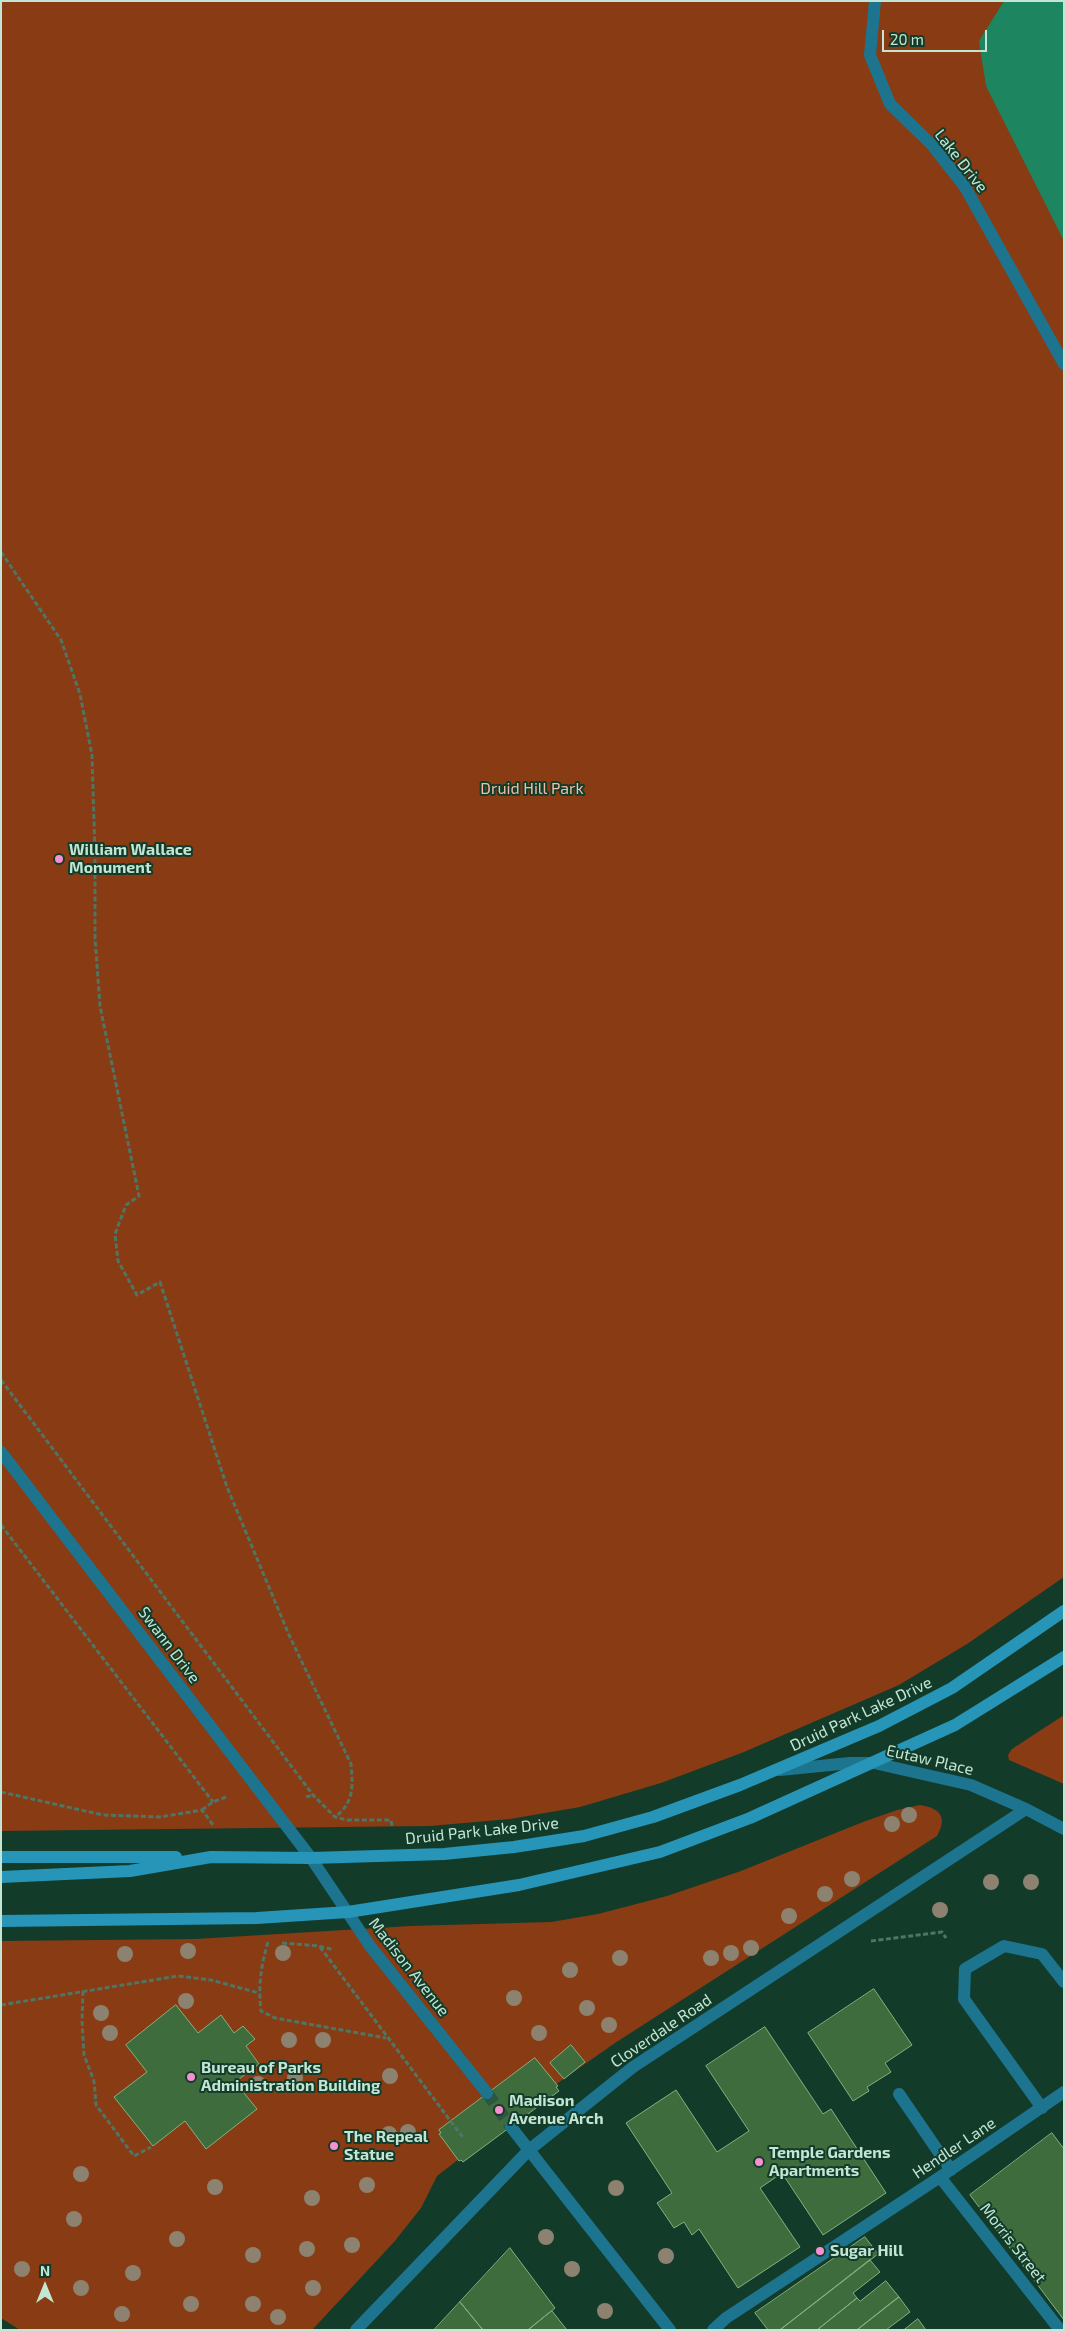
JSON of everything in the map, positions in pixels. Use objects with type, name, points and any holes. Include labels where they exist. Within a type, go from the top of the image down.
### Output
[{"type":"main road","name":"Druid Park Lake Drive","points":[[1,1877],[130,1871],[211,1857],[311,1858],[444,1854],[514,1847],[584,1836],[653,1817],[780,1770],[878,1726],[952,1688],[1064,1611]]},
{"type":"main road","points":[[1,1921],[257,1918],[348,1912],[519,1884],[660,1852],[750,1818],[955,1726],[1064,1657]]},
{"type":"main road","points":[[1,1857],[211,1857]]},
{"type":"street","name":"Lake Drive","points":[[875,1],[873,4],[870,56],[890,104],[932,146],[965,187],[1064,364]]},
{"type":"street","name":"Swann Drive","points":[[1,1452],[311,1858]]},
{"type":"street","name":"Eutaw Place","points":[[780,1770],[850,1763],[874,1763],[971,1785],[1026,1809],[1064,1829]]},
{"type":"street","name":"Cloverdale Road","points":[[356,2330],[529,2150],[633,2067],[1026,1809]]},
{"type":"street","name":"Madison Avenue","points":[[311,1858],[370,1946],[487,2093]]},
{"type":"street","points":[[1042,2108],[964,1999],[965,1969],[1004,1946],[1042,1954],[1064,1982]]},
{"type":"street","name":"Hendler Lane","points":[[714,2330],[726,2318],[951,2170],[1064,2092]]},
{"type":"street","points":[[899,2094],[951,2170]]},
{"type":"street","points":[[511,2127],[670,2330]]},
{"type":"street","name":"Morris Street","points":[[940,2177],[1060,2330]]},
{"type":"path","points":[[1,552],[61,640],[80,694],[92,755],[95,938],[100,1006],[139,1196],[126,1205],[115,1234],[118,1261],[138,1295],[160,1282],[227,1487],[290,1636],[351,1764],[353,1780],[350,1796],[345,1810],[334,1817]]},
{"type":"path","points":[[1,1380],[313,1794],[334,1817],[347,1820],[391,1820],[392,1826]]},
{"type":"path","points":[[1,1525],[213,1802]]},
{"type":"path","points":[[1,1792],[103,1815],[160,1817],[202,1810],[213,1802],[226,1797]]},
{"type":"path","points":[[306,1797],[313,1794]]},
{"type":"path","points":[[202,1810],[213,1825]]},
{"type":"path","points":[[868,1942],[942,1932],[946,1938]]},
{"type":"path","points":[[334,1950],[319,1946],[268,1942],[261,1969],[259,1993],[261,2010],[275,2018],[386,2038]]},
{"type":"path","points":[[319,1946],[386,2038],[464,2139]]},
{"type":"path","points":[[1,2006],[178,1976],[211,1980],[259,1993]]},
{"type":"path","points":[[83,1991],[84,2055],[94,2081],[96,2105],[134,2156],[151,2147]]},
{"type":"green space","name":"Druid Hill Park","points":[[1,1],[1064,1],[1064,1577],[967,1644],[899,1685],[744,1752],[661,1783],[580,1807],[510,1819],[430,1826],[1,1831]]},
{"type":"green space","points":[[1064,1715],[1064,1784],[1009,1760],[1008,1755],[1012,1749]]},
{"type":"green space","points":[[920,1805],[933,1808],[940,1814],[942,1824],[937,1836],[615,2043],[555,2085],[437,2176],[421,2208],[394,2242],[312,2330],[20,2330],[1,2318],[1,1941],[196,1939],[410,1926],[551,1922],[598,1914],[667,1896],[741,1871],[863,1822],[897,1810]]},
{"type":"shaded area","points":[[1004,1],[1064,1],[1064,241],[986,86],[979,41]]},
{"type":"building","points":[[874,1989],[912,2045],[885,2063],[891,2072],[867,2087],[869,2091],[853,2101],[808,2033]]},
{"type":"building","name":"Bureau of Parks Administration Building","points":[[176,2005],[198,2033],[221,2015],[234,2033],[243,2026],[255,2039],[246,2046],[259,2064],[235,2082],[257,2109],[206,2149],[185,2121],[153,2146],[114,2097],[147,2072],[126,2045]]},
{"type":"building","name":"Temple Gardens Apartments","points":[[765,2027],[823,2114],[831,2109],[886,2193],[823,2235],[782,2173],[760,2188],[800,2247],[738,2288],[699,2229],[692,2235],[684,2222],[674,2228],[657,2203],[672,2193],[626,2123],[676,2090],[717,2152],[749,2131],[706,2066]]},
{"type":"building","points":[[571,2045],[585,2062],[564,2079],[550,2063]]},
{"type":"building","name":"Madison Avenue Arch","points":[[535,2058],[558,2086],[556,2087],[559,2091],[463,2162],[459,2161],[439,2134],[441,2133],[439,2130]]},
{"type":"building","points":[[1052,2133],[1064,2149],[1064,2320],[970,2195]]},
{"type":"building","points":[[865,2237],[878,2254],[780,2330],[768,2330],[755,2313]]},
{"type":"building","points":[[510,2248],[555,2308],[528,2330],[483,2330],[460,2302]]},
{"type":"building","points":[[870,2260],[880,2272],[853,2293],[857,2298],[817,2330],[780,2330]]},
{"type":"building","points":[[886,2281],[899,2297],[857,2330],[817,2330],[857,2298],[860,2301]]},
{"type":"building","points":[[899,2297],[910,2312],[886,2330],[857,2330]]},
{"type":"building","points":[[460,2302],[483,2330],[434,2330]]},
{"type":"building","points":[[552,2311],[567,2330],[528,2330]]},
{"type":"building","points":[[918,2319],[926,2330],[904,2330]]},
{"type":"tunnel","points":[[487,2093],[511,2127]]},
{"type":"place","name":"William Wallace Monument","points":[[59,859]]},
{"type":"place","name":"Bureau of Parks Administration Building","points":[[191,2077]]},
{"type":"place","name":"Madison Avenue Arch","points":[[499,2110]]},
{"type":"place","name":"The Repeal Statue","points":[[334,2146]]},
{"type":"place","name":"Temple Gardens Apartments","points":[[759,2162]]},
{"type":"place","name":"Sugar Hill","points":[[820,2251]]}]
